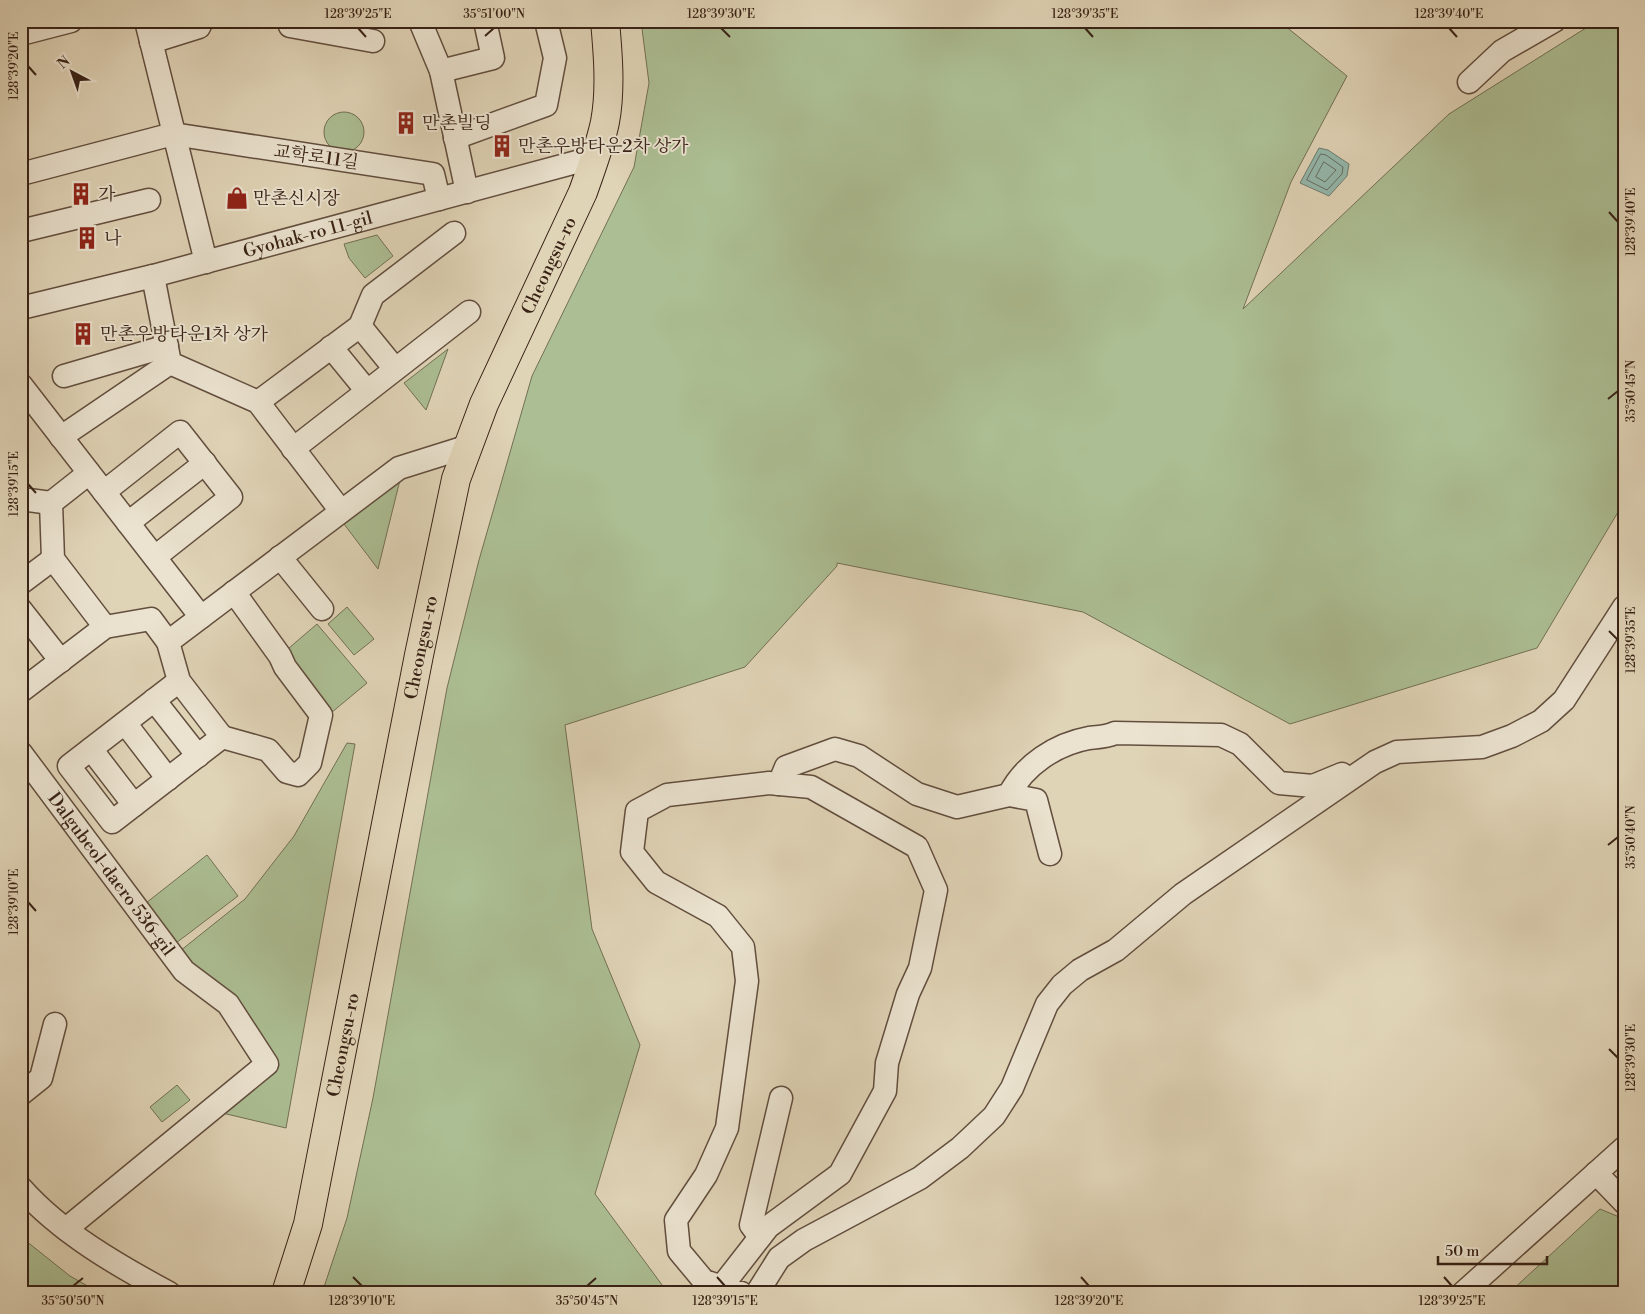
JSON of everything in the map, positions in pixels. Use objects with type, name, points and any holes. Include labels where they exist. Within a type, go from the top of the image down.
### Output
[{"type":"main road","name":"Cheongsu-ro","points":[[286,1293],[308,1224],[419,655],[456,478],[484,404],[583,192],[595,158],[605,120],[608,82],[605,21]]},
{"type":"street","points":[[21,34],[71,21]]},
{"type":"street","points":[[202,21],[199,27],[148,32],[206,262]]},
{"type":"street","points":[[291,21],[290,26],[326,27],[373,41]]},
{"type":"street","points":[[420,21],[441,71],[467,192]]},
{"type":"street","points":[[441,71],[493,58],[485,21]]},
{"type":"street","points":[[455,138],[546,105],[555,58],[546,21]]},
{"type":"street","points":[[1469,82],[1502,51],[1554,21]]},
{"type":"street","points":[[21,174],[173,134]]},
{"type":"street","name":"교학로11길","points":[[173,134],[432,174],[440,199]]},
{"type":"street","name":"Gyohak-ro 11-gil","points":[[21,308],[153,276],[595,158]]},
{"type":"street","points":[[21,231],[149,200]]},
{"type":"street","points":[[258,402],[360,326],[372,295],[454,233]]},
{"type":"street","points":[[153,276],[168,355]]},
{"type":"street","points":[[293,449],[469,312]]},
{"type":"street","points":[[360,326],[394,369]]},
{"type":"street","points":[[332,347],[367,391]]},
{"type":"street","points":[[64,376],[168,355],[258,402],[341,511]]},
{"type":"street","points":[[61,437],[168,355]]},
{"type":"street","points":[[21,385],[201,616]]},
{"type":"street","points":[[104,492],[180,432],[232,497],[155,557]]},
{"type":"street","points":[[168,642],[398,468],[469,446]]},
{"type":"street","points":[[128,523],[205,463]]},
{"type":"street","points":[[21,499],[51,503],[89,473]]},
{"type":"street","points":[[51,503],[53,559],[105,627]]},
{"type":"street","points":[[280,557],[322,610]]},
{"type":"street","points":[[21,583],[53,559]]},
{"type":"street","points":[[25,680],[61,661],[105,627],[151,619],[168,642],[179,681],[222,737],[268,750],[287,772],[298,776],[310,763],[321,715],[285,667],[280,656],[234,592]]},
{"type":"street","points":[[758,1293],[778,1258],[804,1240],[920,1178],[960,1148],[994,1116],[1012,1088],[1047,1004],[1062,985],[1080,970],[1116,950],[1183,894],[1374,762],[1397,752],[1482,747],[1512,736],[1541,721],[1564,700],[1624,607]]},
{"type":"street","points":[[21,610],[61,661]]},
{"type":"street","points":[[179,681],[91,749],[134,805],[222,737]]},
{"type":"street","points":[[154,700],[198,756]]},
{"type":"street","points":[[125,723],[168,779]]},
{"type":"street","points":[[1009,795],[1016,781],[1047,753],[1088,738],[1105,738],[1115,732],[1221,734],[1240,744],[1279,783],[1313,786],[1353,770],[1359,773]]},
{"type":"street","points":[[779,784],[786,767],[835,749],[859,756],[917,794],[957,807],[1009,795],[1036,800],[1050,854]]},
{"type":"street","name":"Dalgubeol-daero 536-gil","points":[[21,753],[184,971],[228,1004],[267,1064],[66,1228]]},
{"type":"street","points":[[769,783],[779,784],[811,787],[916,847],[936,890],[920,968],[908,994],[887,1063],[885,1091],[840,1174],[768,1227],[760,1237],[731,1289],[704,1281],[679,1251],[676,1220],[706,1175],[727,1128],[747,981],[743,947],[718,916],[656,882],[632,852],[637,811],[667,795],[769,783]]},
{"type":"street","points":[[21,1094],[41,1078],[55,1024]]},
{"type":"street","points":[[760,1237],[751,1225],[782,1098]]},
{"type":"street","points":[[1463,1293],[1624,1148]]},
{"type":"street","points":[[1596,1173],[1624,1202]]},
{"type":"street","points":[[21,1188],[66,1228],[124,1269],[169,1293]]},
{"type":"green space","points":[[641,21],[1279,21],[1347,76],[1291,182],[1243,309],[1449,114],[1597,21],[1624,21],[1624,502],[1537,648],[1290,724],[1083,612],[837,563],[837,566],[745,667],[565,725],[592,929],[640,1045],[595,1194],[668,1293],[322,1293],[347,1218],[373,1098],[447,688],[479,560],[532,376],[634,167],[649,83]]},
{"type":"green space","points":[[344,112],[358,118],[364,132],[358,146],[344,152],[330,146],[324,132],[330,118]]},
{"type":"green space","points":[[377,235],[393,256],[365,278],[349,258],[344,244]]},
{"type":"green space","points":[[448,349],[426,410],[404,383]]},
{"type":"green space","points":[[400,480],[378,569],[344,524]]},
{"type":"green space","points":[[347,607],[374,639],[354,655],[328,624]]},
{"type":"green space","points":[[317,624],[367,683],[331,713],[282,654]]},
{"type":"green space","points":[[347,743],[355,744],[286,1128],[218,1112],[275,1063],[180,951],[245,899],[294,836]]},
{"type":"green space","points":[[207,855],[238,896],[176,943],[146,903]]},
{"type":"green space","points":[[177,1085],[190,1100],[162,1122],[150,1107]]},
{"type":"green space","points":[[1600,1209],[1624,1219],[1624,1293],[1509,1293]]},
{"type":"green space","points":[[21,1237],[70,1276],[100,1293],[21,1293]]},
{"type":"water","points":[[1319,148],[1328,150],[1349,164],[1347,176],[1329,196],[1300,183]]},
{"type":"place","name":"만촌빌딩","points":[[406,123]]},
{"type":"place","name":"만촌우방타운2차 상가","points":[[502,146]]},
{"type":"place","name":"가","points":[[81,194]]},
{"type":"place","name":"만촌신시장","points":[[237,198]]},
{"type":"place","name":"나","points":[[87,238]]},
{"type":"place","name":"만촌우방타운1차 상가","points":[[83,334]]}]
